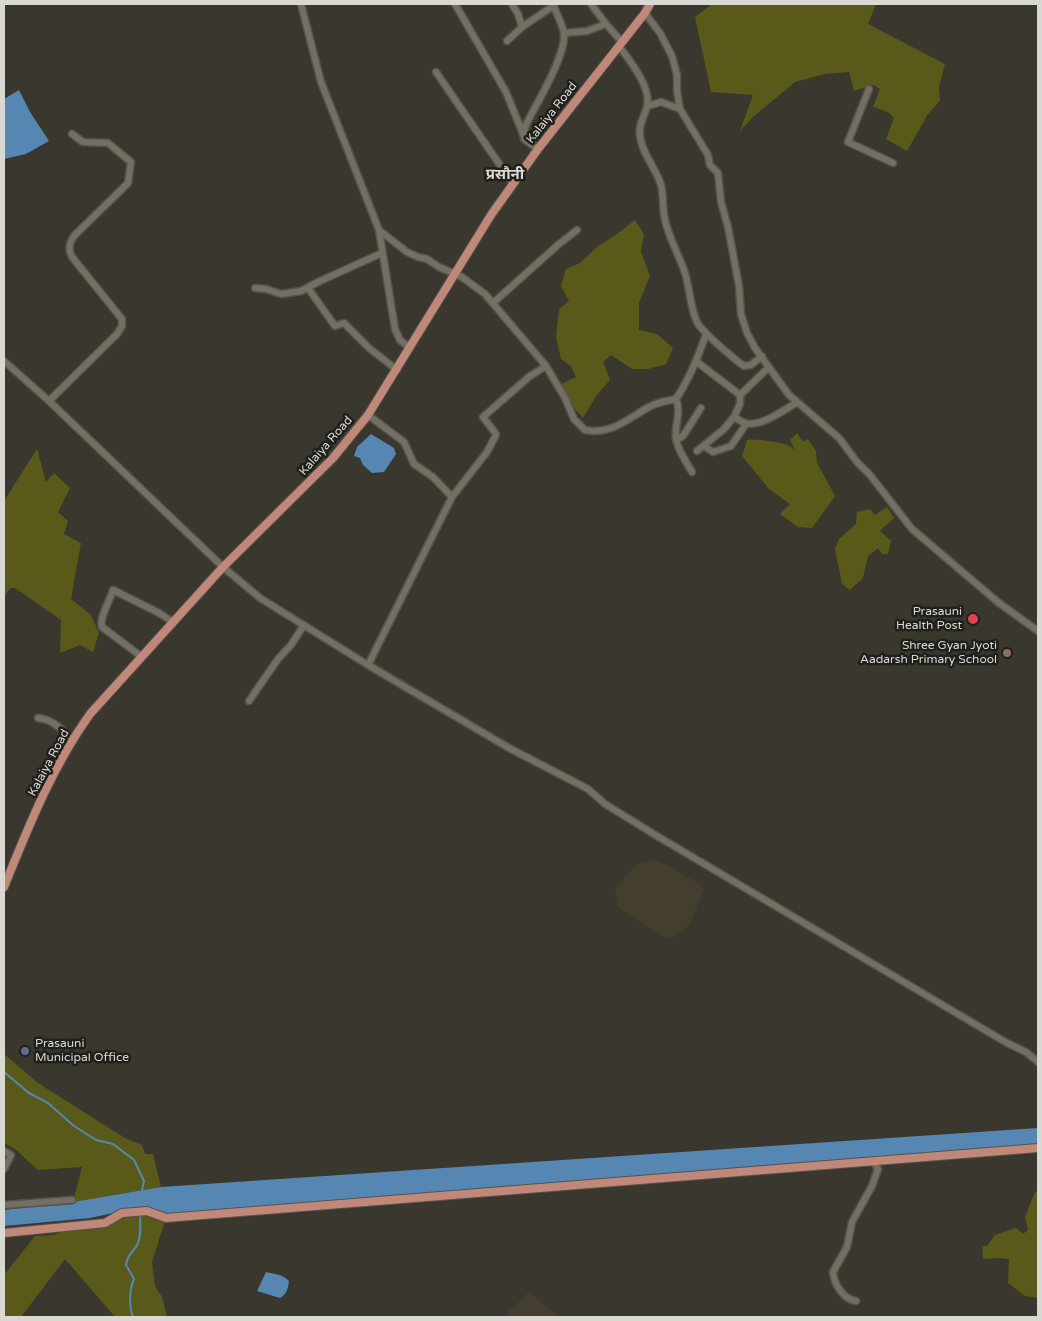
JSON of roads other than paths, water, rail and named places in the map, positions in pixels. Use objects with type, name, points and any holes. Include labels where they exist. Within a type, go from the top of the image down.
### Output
[{"type":"main road","name":"Kalaiya Road","points":[[4,887],[30,825],[72,739],[90,714],[223,567],[333,458],[368,415],[491,215],[538,149],[645,13],[649,4]]},
{"type":"main road","points":[[4,1233],[105,1223],[122,1213],[147,1212],[166,1218],[1038,1148]]},
{"type":"street","points":[[301,4],[321,82],[379,230],[395,329],[400,340],[410,348]]},
{"type":"street","points":[[455,4],[506,92],[524,139],[538,149]]},
{"type":"street","points":[[512,4],[518,14],[522,27]]},
{"type":"street","points":[[591,4],[620,44],[643,84],[648,99],[639,127],[640,136],[643,149],[661,186],[665,220],[685,274],[697,322],[706,334],[744,366],[752,365],[762,356]]},
{"type":"street","points":[[507,41],[522,27],[553,5],[564,34],[562,47],[548,84],[523,134]]},
{"type":"street","points":[[645,13],[660,33],[672,56],[677,76],[680,109],[708,155],[710,165],[718,173],[721,202],[728,227],[739,286],[741,314],[747,332],[762,356],[788,395],[839,438],[912,529],[999,603],[1038,630]]},
{"type":"street","points":[[564,34],[587,31],[606,24]]},
{"type":"street","points":[[436,72],[513,184]]},
{"type":"street","points":[[869,89],[848,142],[893,163]]},
{"type":"street","points":[[647,106],[661,102],[680,109]]},
{"type":"street","points":[[49,401],[117,334],[122,326],[122,319],[72,257],[69,243],[128,183],[132,162],[108,143],[83,142],[72,134]]},
{"type":"street","points":[[379,230],[407,252],[418,257],[427,258],[439,267],[475,286],[493,303],[546,366],[565,398],[574,419],[585,430],[603,432],[614,428],[651,406],[676,399],[697,362],[706,334]]},
{"type":"street","points":[[493,303],[577,230]]},
{"type":"street","points":[[255,288],[281,294],[302,291],[382,253]]},
{"type":"street","points":[[308,288],[335,326],[344,323],[369,348],[396,370]]},
{"type":"street","points":[[4,361],[49,401],[223,567],[260,598],[368,665],[509,748],[588,789],[605,804],[657,836],[1007,1043],[1026,1052],[1038,1062]]},
{"type":"street","points":[[697,362],[740,395]]},
{"type":"street","points":[[368,665],[452,497],[487,452],[495,437],[496,434],[483,417],[530,376],[546,366]]},
{"type":"street","points":[[697,451],[724,429],[734,417],[740,404],[740,395],[769,366]]},
{"type":"street","points":[[676,399],[679,410],[676,423],[676,437],[679,450],[692,472]]},
{"type":"street","points":[[734,417],[746,424],[754,423],[770,418],[796,403]]},
{"type":"street","points":[[676,437],[678,439],[683,436],[700,408]]},
{"type":"street","points":[[368,415],[404,442],[414,464],[433,477],[452,497]]},
{"type":"street","points":[[704,446],[713,452],[731,446],[746,424]]},
{"type":"street","points":[[142,657],[102,627],[100,622],[113,590],[173,622]]},
{"type":"street","points":[[249,701],[304,625]]},
{"type":"street","points":[[38,718],[44,718],[59,726],[72,739]]},
{"type":"street","points":[[4,1151],[11,1155],[4,1169]]},
{"type":"street","points":[[856,1301],[850,1300],[840,1291],[833,1272],[846,1247],[852,1222],[876,1178],[878,1169],[874,1162]]},
{"type":"street","points":[[4,1205],[72,1200]]},
{"type":"water","points":[[19,90],[30,112],[49,141],[26,154],[4,159],[4,99]]},
{"type":"water","points":[[371,434],[394,448],[396,454],[384,472],[372,473],[363,465],[360,458],[354,456],[357,447]]},
{"type":"water","points":[[1038,1128],[1038,1146],[883,1156],[191,1213],[166,1214],[145,1208],[134,1208],[90,1218],[4,1226],[4,1210],[73,1202],[161,1187]]},
{"type":"water","points":[[266,1272],[281,1276],[289,1281],[286,1293],[280,1298],[257,1291]]},
{"type":"waterway","points":[[4,1072],[29,1093],[48,1103],[74,1126],[96,1140],[113,1144],[134,1160],[144,1181],[142,1191]]},
{"type":"waterway","points":[[133,1317],[130,1298],[134,1279],[126,1265],[140,1238],[140,1213]]},
{"type":"place","name":"Prasauni Health Post","points":[[973,619]]},
{"type":"place","name":"Shree Gyan Jyoti Aadarsh Primary School","points":[[1007,653]]},
{"type":"place","name":"Prasauni Municipal Office","points":[[25,1051]]},
{"type":"district","name":"प्रसौनी","points":[[505,175]]}]
